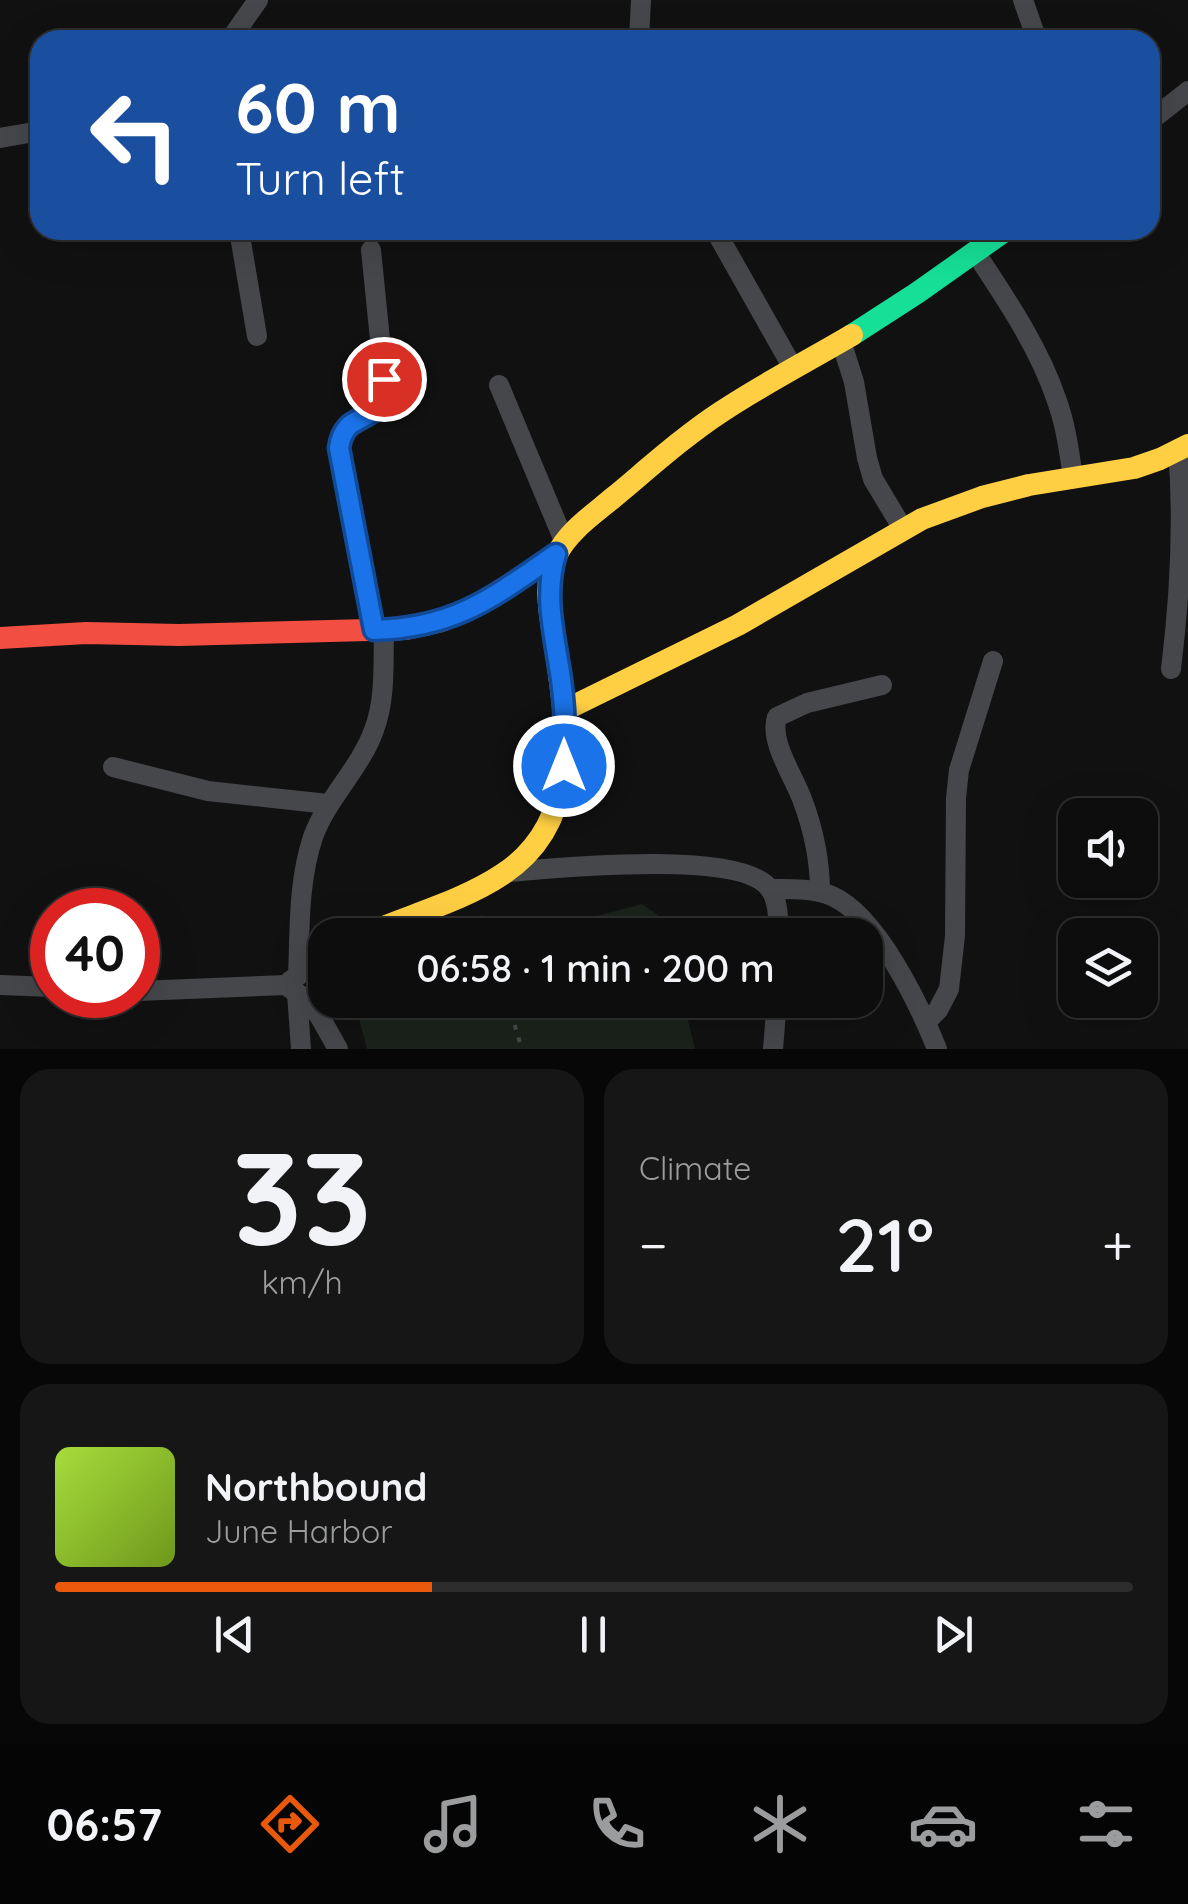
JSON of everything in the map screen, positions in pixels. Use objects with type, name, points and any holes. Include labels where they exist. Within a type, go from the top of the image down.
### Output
[{"type":"street","points":[[237,30],[258,0]]},
{"type":"street","points":[[640,30],[641,0]]},
{"type":"street","points":[[1023,0],[1034,30]]},
{"type":"street","points":[[1160,113],[1188,92]]},
{"type":"street","points":[[0,138],[30,133]]},
{"type":"street","points":[[241,240],[257,336]]},
{"type":"street","points":[[721,240],[793,368]]},
{"type":"street","points":[[0,638],[86,633],[379,630],[442,621],[472,608],[560,549],[661,455],[738,400],[909,300],[992,240]]},
{"type":"street","points":[[301,1049],[293,984],[305,864],[328,804],[365,749],[380,710],[379,630],[339,448],[341,435],[348,426],[379,408],[384,397],[371,250]]},
{"type":"street","points":[[975,252],[1010,307],[1050,384],[1066,431],[1072,477]]},
{"type":"street","points":[[841,342],[854,382],[873,479],[903,530]]},
{"type":"street","points":[[405,918],[507,872],[533,849],[552,822],[563,788],[564,710],[549,600],[550,573],[560,549],[499,385]]},
{"type":"street","points":[[564,710],[723,633],[922,519],[982,497],[1134,468],[1183,447],[1185,511],[1171,669]]},
{"type":"street","points":[[926,1022],[949,989],[955,936],[956,798],[960,770],[993,662]]},
{"type":"street","points":[[820,892],[818,852],[774,726],[777,717],[808,702],[882,685]]},
{"type":"street","points":[[113,766],[208,791],[328,804]]},
{"type":"street","points":[[507,872],[664,864],[737,872],[770,888],[820,892],[849,906],[866,922],[909,990],[937,1049]]},
{"type":"street","points":[[770,888],[778,918]]},
{"type":"street","points":[[160,990],[293,984],[308,971]]},
{"type":"street","points":[[0,984],[30,986]]},
{"type":"street","points":[[293,984],[320,1017],[338,1049]]},
{"type":"street","points":[[773,1049],[776,1018]]},
{"type":"path","points":[[512,1018],[522,1049]]},
{"type":"shaded area","points":[[642,904],[662,918],[589,918]]},
{"type":"shaded area","points":[[359,1018],[687,1018],[695,1049],[367,1049]]},
{"type":"traffic: fast","points":[[852,335],[992,240]]},
{"type":"traffic: slow","points":[[407,918],[503,874],[528,853],[557,803],[563,774],[564,714],[549,579],[556,556],[567,539],[707,422],[852,335]]},
{"type":"traffic: slow","points":[[565,710],[738,625],[922,519],[1029,485],[1134,468],[1188,445]]},
{"type":"traffic: jam","points":[[0,638],[86,633],[179,635],[406,629],[442,621],[472,608],[556,555]]},
{"type":"route","points":[[384,379],[384,397],[379,408],[348,426],[341,435],[339,448],[374,630],[442,621],[502,591],[556,554],[550,573],[549,600],[564,710],[564,766]]}]
